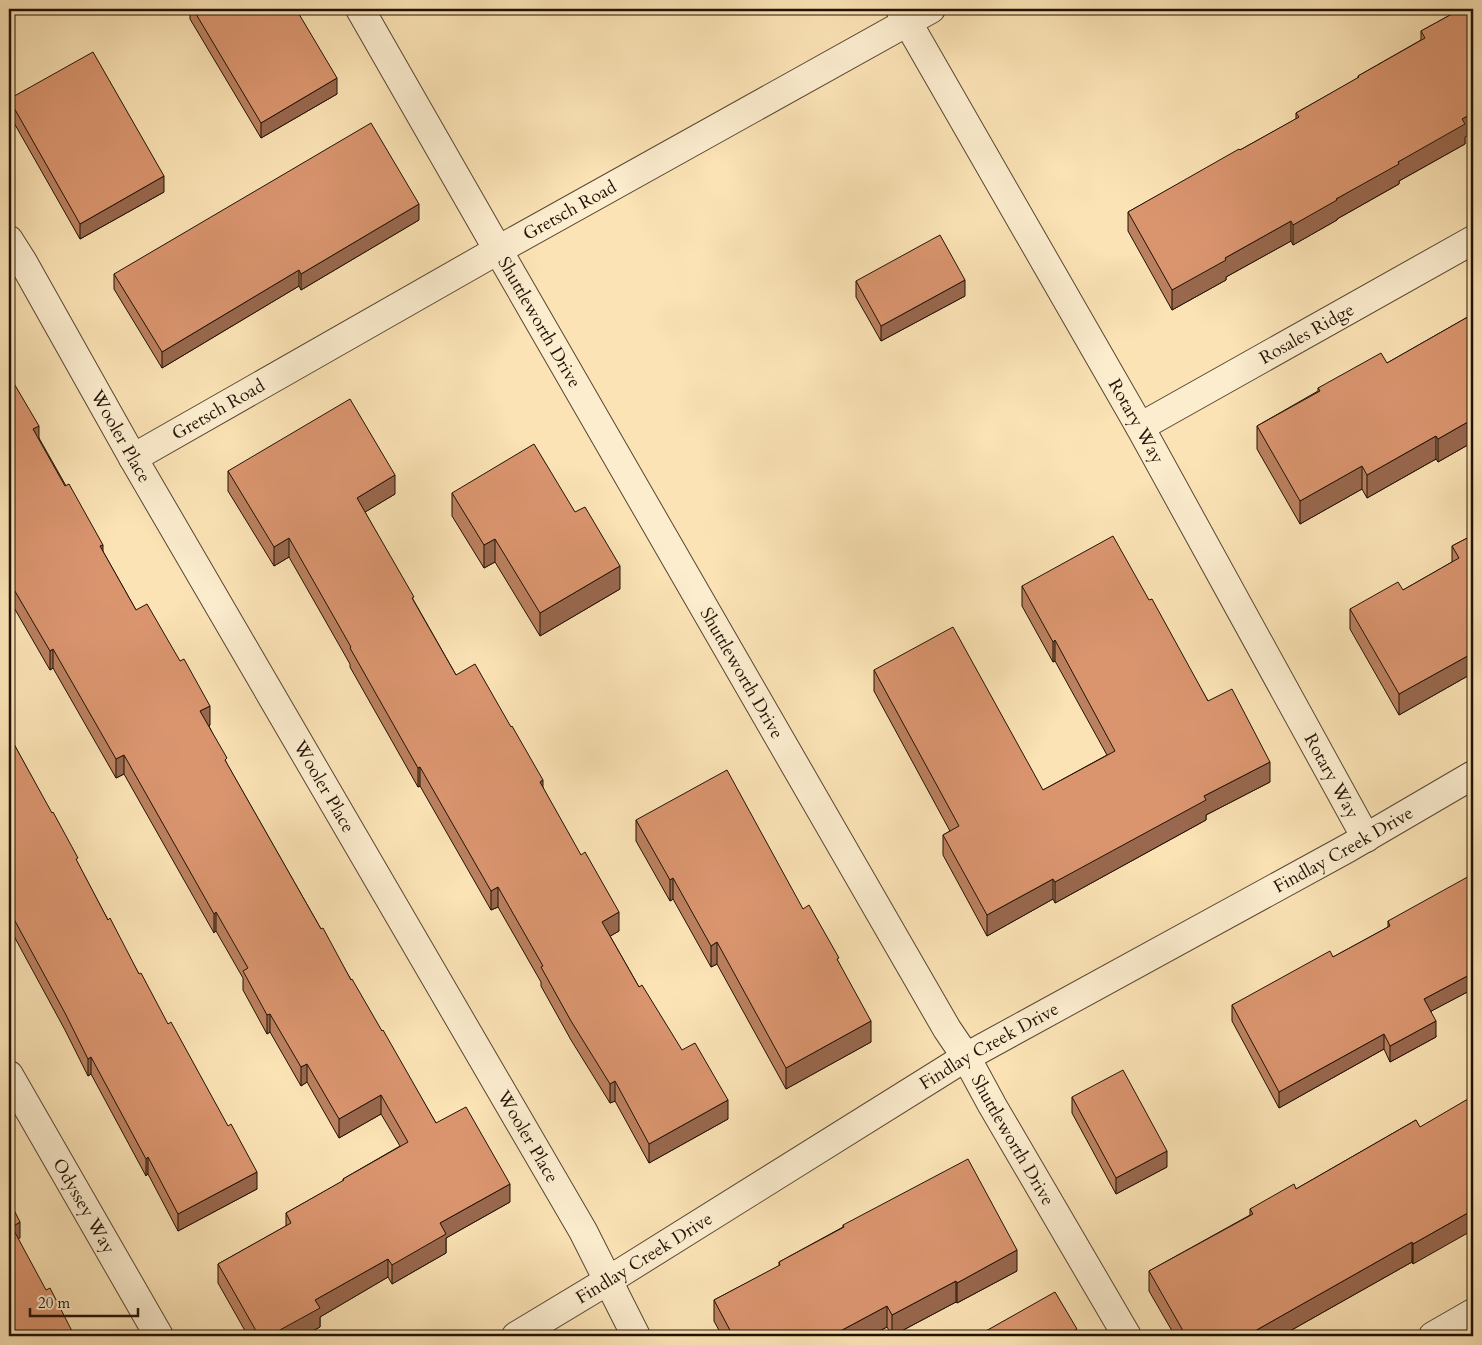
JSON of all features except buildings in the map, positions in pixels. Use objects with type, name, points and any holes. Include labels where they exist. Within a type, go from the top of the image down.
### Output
[{"type":"street","name":"Shuttleworth Drive","points":[[360,9],[947,1029],[966,1057],[1126,1336]]},
{"type":"street","name":"Gretsch Road","points":[[133,458],[903,16],[931,9]]},
{"type":"street","name":"Rotary Way","points":[[903,16],[1140,427],[1366,838]]},
{"type":"street","name":"Wooler Place","points":[[9,240],[133,458],[583,1231],[636,1336]]},
{"type":"street","name":"Rosales Ridge","points":[[1140,427],[1473,240]]},
{"type":"street","name":"Findlay Creek Drive","points":[[516,1336],[966,1057],[1366,838],[1473,775]]},
{"type":"street","name":"Odyssey Way","points":[[9,1076],[158,1336]]},
{"type":"street","points":[[1433,1336],[1473,1313]]}]
